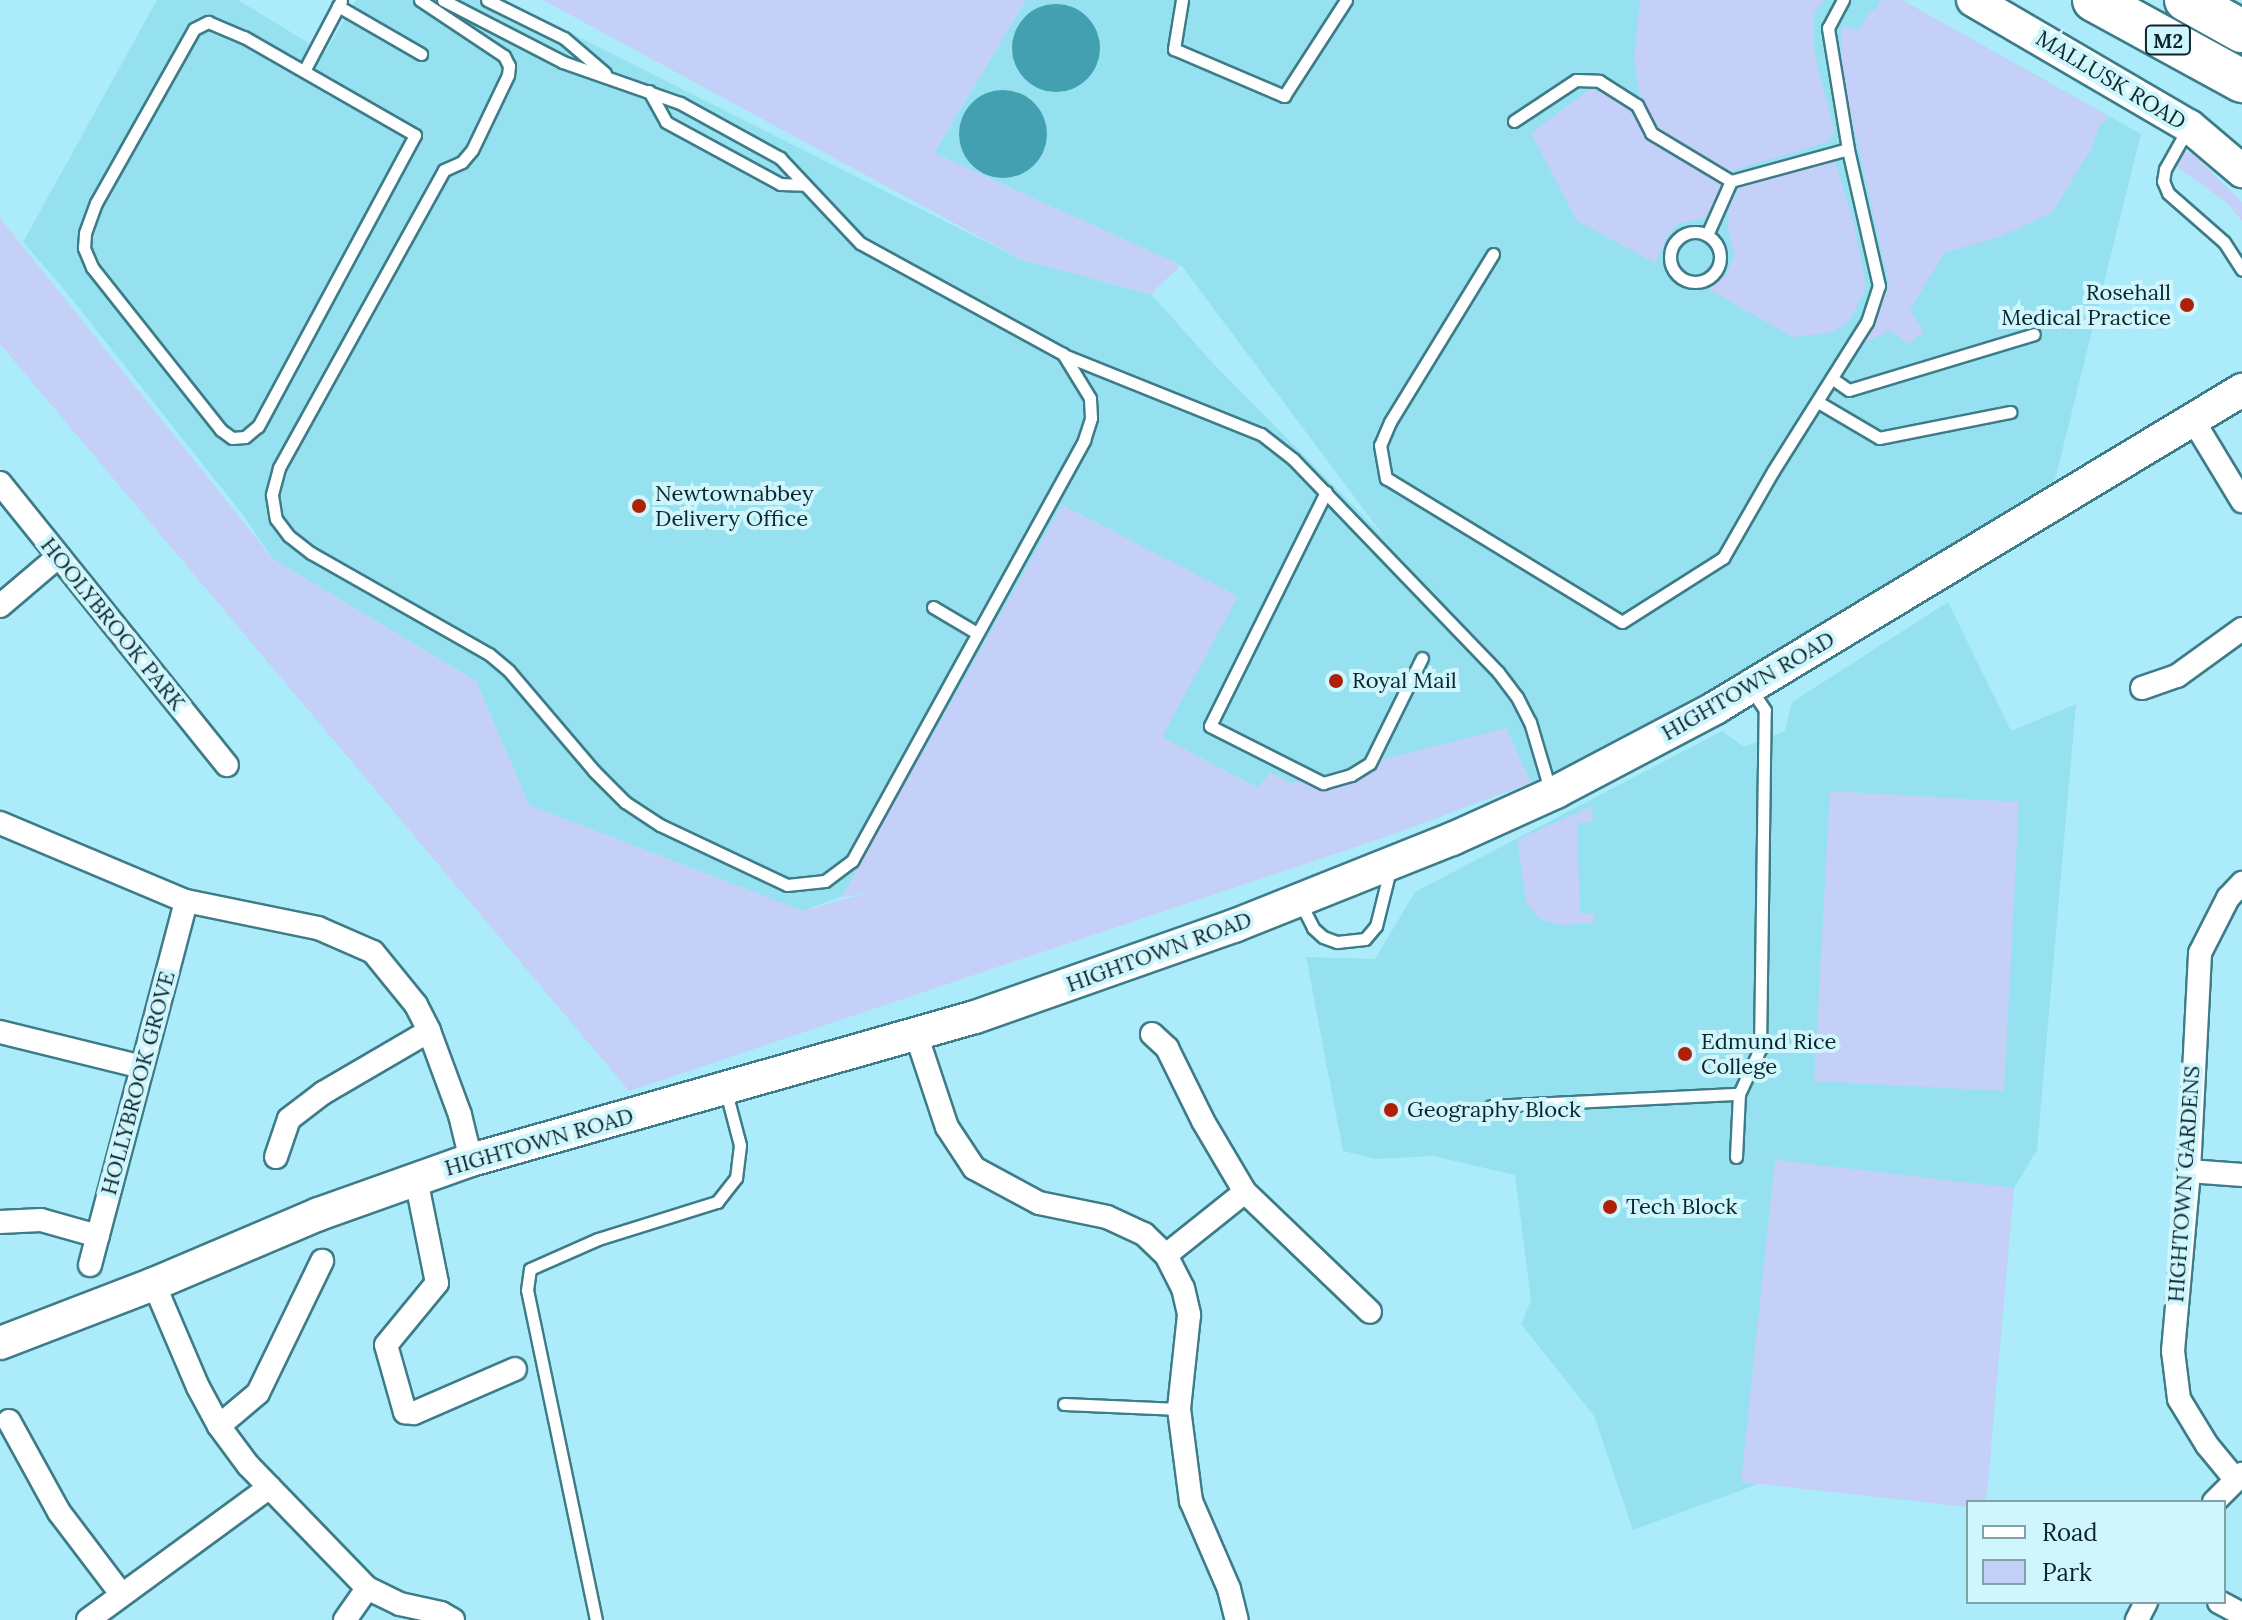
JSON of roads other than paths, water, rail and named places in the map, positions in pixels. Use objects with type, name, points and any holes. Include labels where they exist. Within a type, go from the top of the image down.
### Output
[{"type":"highway","name":"M2","points":[[2094,0],[2242,81]]},
{"type":"highway","name":"M2","points":[[2186,0],[2242,31]]},
{"type":"main road","name":"MALLUSK ROAD","points":[[1973,0],[2189,126],[2242,171]]},
{"type":"main road","name":"HIGHTOWN ROAD","points":[[0,1343],[154,1284],[319,1214],[471,1160],[916,1034],[1076,982],[1391,865],[1552,794],[1749,688],[2242,390]]},
{"type":"street","points":[[2193,420],[2242,501]]},
{"type":"street","name":"HOOLYBROOK PARK","points":[[0,483],[227,765]]},
{"type":"street","points":[[0,606],[59,556]]},
{"type":"street","points":[[2142,688],[2177,676],[2242,629]]},
{"type":"street","points":[[0,823],[186,901],[318,928],[373,952],[416,1005],[429,1031],[460,1115],[471,1160]]},
{"type":"street","name":"HIGHTOWN GARDENS","points":[[2237,896],[2200,953],[2189,1171],[2173,1351],[2179,1399],[2207,1445],[2238,1476]]},
{"type":"street","name":"HOLLYBROOK GROVE","points":[[90,1265],[186,901]]},
{"type":"street","points":[[276,1157],[289,1119],[323,1093],[429,1031]]},
{"type":"street","points":[[0,1032],[142,1067]]},
{"type":"street","points":[[916,1034],[947,1127],[974,1168],[1039,1203],[1107,1217],[1144,1234],[1166,1255],[1183,1288],[1189,1315],[1179,1409],[1191,1501],[1229,1589],[1237,1620]]},
{"type":"street","points":[[1152,1034],[1167,1048],[1203,1121],[1245,1192],[1370,1312]]},
{"type":"street","points":[[2189,1171],[2242,1175]]},
{"type":"street","points":[[416,1179],[437,1283],[386,1345],[405,1412],[414,1413],[515,1369]]},
{"type":"street","points":[[1166,1255],[1245,1192]]},
{"type":"street","points":[[0,1222],[41,1220],[98,1236]]},
{"type":"street","points":[[219,1426],[258,1393],[322,1261]]},
{"type":"street","points":[[154,1284],[198,1387],[219,1426],[270,1487],[367,1588],[400,1604],[441,1613],[453,1620]]},
{"type":"street","points":[[9,1421],[59,1512],[122,1595]]},
{"type":"street","points":[[2216,1500],[2238,1476]]},
{"type":"street","points":[[88,1620],[270,1487]]},
{"type":"street","points":[[345,1620],[367,1588]]},
{"type":"street","points":[[2223,1604],[2242,1614]]},
{"type":"lane","points":[[420,0],[504,56],[509,71],[472,150],[462,162],[444,170],[279,468],[272,507],[289,536],[489,654],[509,671],[594,771],[625,802],[660,825],[787,885],[825,881],[852,861],[1084,440],[1091,418],[1090,398],[1063,354]]},
{"type":"lane","points":[[443,0],[563,62],[680,103],[780,158],[860,243],[1063,354],[1261,434],[1293,459],[1326,492],[1498,672],[1517,697],[1536,739],[1552,794]]},
{"type":"lane","points":[[1182,0],[1174,49],[1284,96],[1346,0]]},
{"type":"lane","points":[[1493,254],[1390,422],[1380,445],[1386,478],[1622,622],[1723,558],[1773,471],[1867,322],[1879,286],[1848,149],[1828,28],[1843,0]]},
{"type":"lane","points":[[490,2],[564,38],[608,76]]},
{"type":"lane","points":[[304,71],[340,3],[421,54]]},
{"type":"lane","points":[[208,22],[220,24],[304,71],[415,135],[258,426],[245,437],[232,438],[221,430],[92,267],[84,248],[85,233],[96,203],[194,29],[208,22]]},
{"type":"lane","points":[[1514,121],[1576,80],[1599,81],[1637,105],[1651,133],[1731,181],[1848,149]]},
{"type":"lane","points":[[649,91],[666,122],[780,184],[805,185]]},
{"type":"lane","points":[[2189,126],[2165,169],[2163,181],[2168,193],[2224,242],[2242,270]]},
{"type":"lane","points":[[1707,235],[1731,181]]},
{"type":"lane","points":[[1690,233],[1707,235],[1718,246],[1717,270],[1697,283],[1681,278],[1671,265],[1676,241],[1690,233]]},
{"type":"lane","points":[[1833,379],[1849,390],[2034,334]]},
{"type":"lane","points":[[1818,402],[1879,438],[2010,412]]},
{"type":"lane","points":[[1326,492],[1210,726],[1323,783],[1351,775],[1370,763],[1422,658]]},
{"type":"lane","points":[[933,607],[977,633]]},
{"type":"lane","points":[[1736,1157],[1739,1094],[1760,1049],[1765,710],[1749,688]]},
{"type":"lane","points":[[1300,901],[1313,928],[1323,937],[1337,942],[1365,939],[1376,926],[1391,865]]},
{"type":"lane","points":[[596,1620],[527,1290],[530,1269],[598,1239],[717,1202],[736,1178],[740,1145],[725,1090]]},
{"type":"lane","points":[[1491,1106],[1739,1094]]},
{"type":"lane","points":[[1064,1404],[1179,1409]]},
{"type":"place","name":"Rosehall Medical Practice","points":[[2187,305]]},
{"type":"place","name":"Newtownabbey Delivery Office","points":[[639,506]]},
{"type":"place","name":"Royal Mail","points":[[1336,681]]},
{"type":"place","name":"Edmund Rice College","points":[[1685,1054]]},
{"type":"place","name":"Geography Block","points":[[1391,1110]]},
{"type":"place","name":"Tech Block","points":[[1610,1207]]}]
